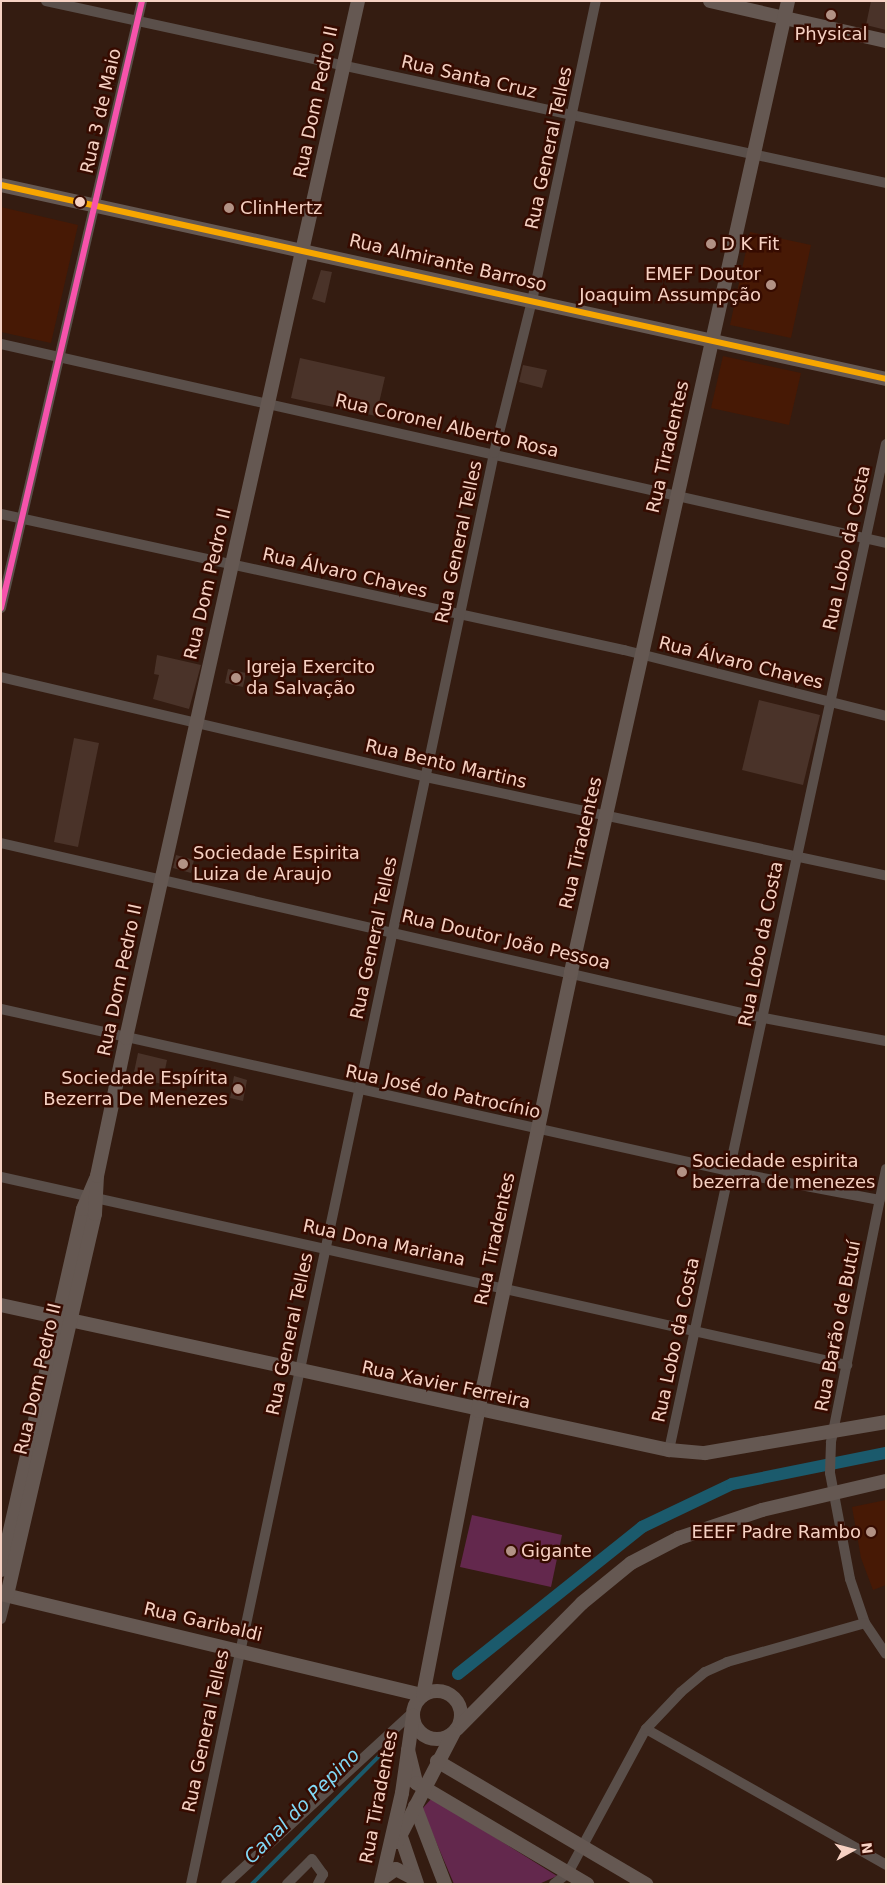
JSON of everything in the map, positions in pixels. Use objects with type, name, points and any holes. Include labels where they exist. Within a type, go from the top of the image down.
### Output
[{"type":"street","name":"Rua Santa Cruz","points":[[46,1],[137,23],[343,65],[886,183]]},
{"type":"street","name":"Rua 3 de Maio","points":[[1,608],[61,358],[142,1]]},
{"type":"street","name":"Rua Dom Pedro II","points":[[1,1619],[11,1552],[93,1196],[195,723],[358,1]]},
{"type":"street","name":"Rua General Telles","points":[[190,1884],[494,453],[532,302],[574,116],[596,1]]},
{"type":"street","points":[[710,1],[886,42]]},
{"type":"street","name":"Rua Tiradentes","points":[[384,1881],[417,1706],[571,972],[788,1]]},
{"type":"street","name":"Rua Almirante Barroso","points":[[1,185],[96,207],[303,250],[711,344],[886,379]]},
{"type":"street","name":"Rua Coronel Alberto Rosa","points":[[1,344],[269,402],[886,543]]},
{"type":"street","name":"Rua Lobo da Costa","points":[[669,1450],[764,1018],[795,857],[886,444]]},
{"type":"street","name":"Rua Álvaro Chaves","points":[[1,514],[642,655],[886,716]]},
{"type":"street","name":"Rua Bento Martins","points":[[1,677],[426,777],[886,876]]},
{"type":"street","name":"Rua Doutor João Pessoa","points":[[1,843],[571,972],[764,1018],[886,1041]]},
{"type":"street","name":"Rua José do Patrocínio","points":[[1,1009],[358,1090],[730,1171],[880,1200]]},
{"type":"street","name":"Rua Barão de Butuí","points":[[886,1169],[832,1438],[830,1473],[850,1579],[866,1623],[886,1654]]},
{"type":"street","name":"Rua Dona Mariana","points":[[1,1176],[326,1247],[694,1332],[847,1365]]},
{"type":"street","name":"Rua Xavier Ferreira","points":[[1,1305],[478,1412],[669,1450],[705,1453],[832,1438],[886,1422]]},
{"type":"street","points":[[417,1706],[419,1730],[431,1738],[455,1731],[582,1603],[631,1564],[679,1538],[832,1491],[886,1481]]},
{"type":"street","name":"Rua Dom Pedro II","points":[[1,1570],[11,1552]]},
{"type":"street","name":"Rua Garibaldi","points":[[4,1595],[240,1649],[397,1688],[417,1706]]},
{"type":"street","points":[[554,1884],[568,1873],[646,1729],[705,1672],[760,1650],[866,1623]]},
{"type":"street","points":[[226,1884],[417,1706],[443,1691],[455,1698],[462,1716],[455,1731]]},
{"type":"street","points":[[646,1729],[886,1865]]},
{"type":"street","name":"Rua Tiradentes","points":[[384,1881],[400,1834],[425,1788],[437,1761],[455,1731]]},
{"type":"street","points":[[408,1750],[412,1775],[425,1788],[588,1884]]},
{"type":"street","points":[[437,1761],[646,1884]]},
{"type":"street","points":[[402,1793],[400,1834],[416,1881]]},
{"type":"street","points":[[415,1806],[445,1884]]},
{"type":"street","points":[[287,1884],[312,1859],[323,1874],[318,1884]]},
{"type":"street","points":[[384,1881],[396,1868],[416,1881]]},
{"type":"shaded area","points":[[1,207],[78,225],[51,343],[1,332]]},
{"type":"shaded area","name":"EMEF Doutor Joaquim Assumpção","points":[[750,232],[811,245],[791,338],[730,325]]},
{"type":"shaded area","points":[[723,356],[801,373],[789,425],[711,408]]},
{"type":"shaded area","name":"EEEF Padre Rambo","points":[[886,1500],[886,1585],[873,1590],[861,1558],[852,1507]]},
{"type":"shaded area","name":"Gigante","points":[[472,1515],[562,1535],[551,1587],[460,1567]]},
{"type":"shaded area","points":[[432,1798],[557,1876],[539,1884],[454,1884],[422,1809]]},
{"type":"building","points":[[871,1],[886,1],[886,30],[866,25]]},
{"type":"building","points":[[321,270],[332,272],[325,303],[312,299]]},
{"type":"building","points":[[300,358],[385,377],[376,416],[291,398]]},
{"type":"building","points":[[523,365],[547,370],[542,388],[519,382]]},
{"type":"building","points":[[157,655],[201,665],[189,709],[153,699],[159,675],[154,674]]},
{"type":"building","name":"Igreja Exercito da Salvação","points":[[228,669],[246,673],[243,687],[225,683]]},
{"type":"building","points":[[759,700],[820,715],[803,785],[742,770]]},
{"type":"building","points":[[74,738],[99,743],[78,847],[54,842]]},
{"type":"building","name":"Sociedade Espirita Luiza de Araujo","points":[[176,855],[194,860],[191,873],[173,868]]},
{"type":"building","points":[[138,1053],[167,1060],[162,1084],[133,1077]]},
{"type":"building","name":"Sociedade Espírita Bezerra De Menezes","points":[[234,1076],[247,1080],[243,1101],[230,1098]]},
{"type":"waterway","name":"Canal do Pepino","points":[[458,1674],[642,1527],[732,1484],[886,1453]]},
{"type":"waterway","name":"Canal do Pepino","points":[[252,1884],[380,1755]]},
{"type":"transit line","points":[[1,608],[142,1]]},
{"type":"transit line","points":[[1,185],[886,379]]},
{"type":"place","name":"Physical","points":[[831,15]]},
{"type":"place","name":"ClinHertz","points":[[229,208]]},
{"type":"place","name":"D K Fit","points":[[711,244]]},
{"type":"place","name":"EMEF Doutor Joaquim Assumpção","points":[[771,285]]},
{"type":"place","name":"Igreja Exercito da Salvação","points":[[236,678]]},
{"type":"place","name":"Sociedade Espirita Luiza de Araujo","points":[[183,864]]},
{"type":"place","name":"Sociedade Espírita Bezerra De Menezes","points":[[238,1089]]},
{"type":"place","name":"Sociedade espirita bezerra de menezes","points":[[682,1172]]},
{"type":"place","name":"EEEF Padre Rambo","points":[[871,1532]]},
{"type":"place","name":"Gigante","points":[[511,1551]]}]
